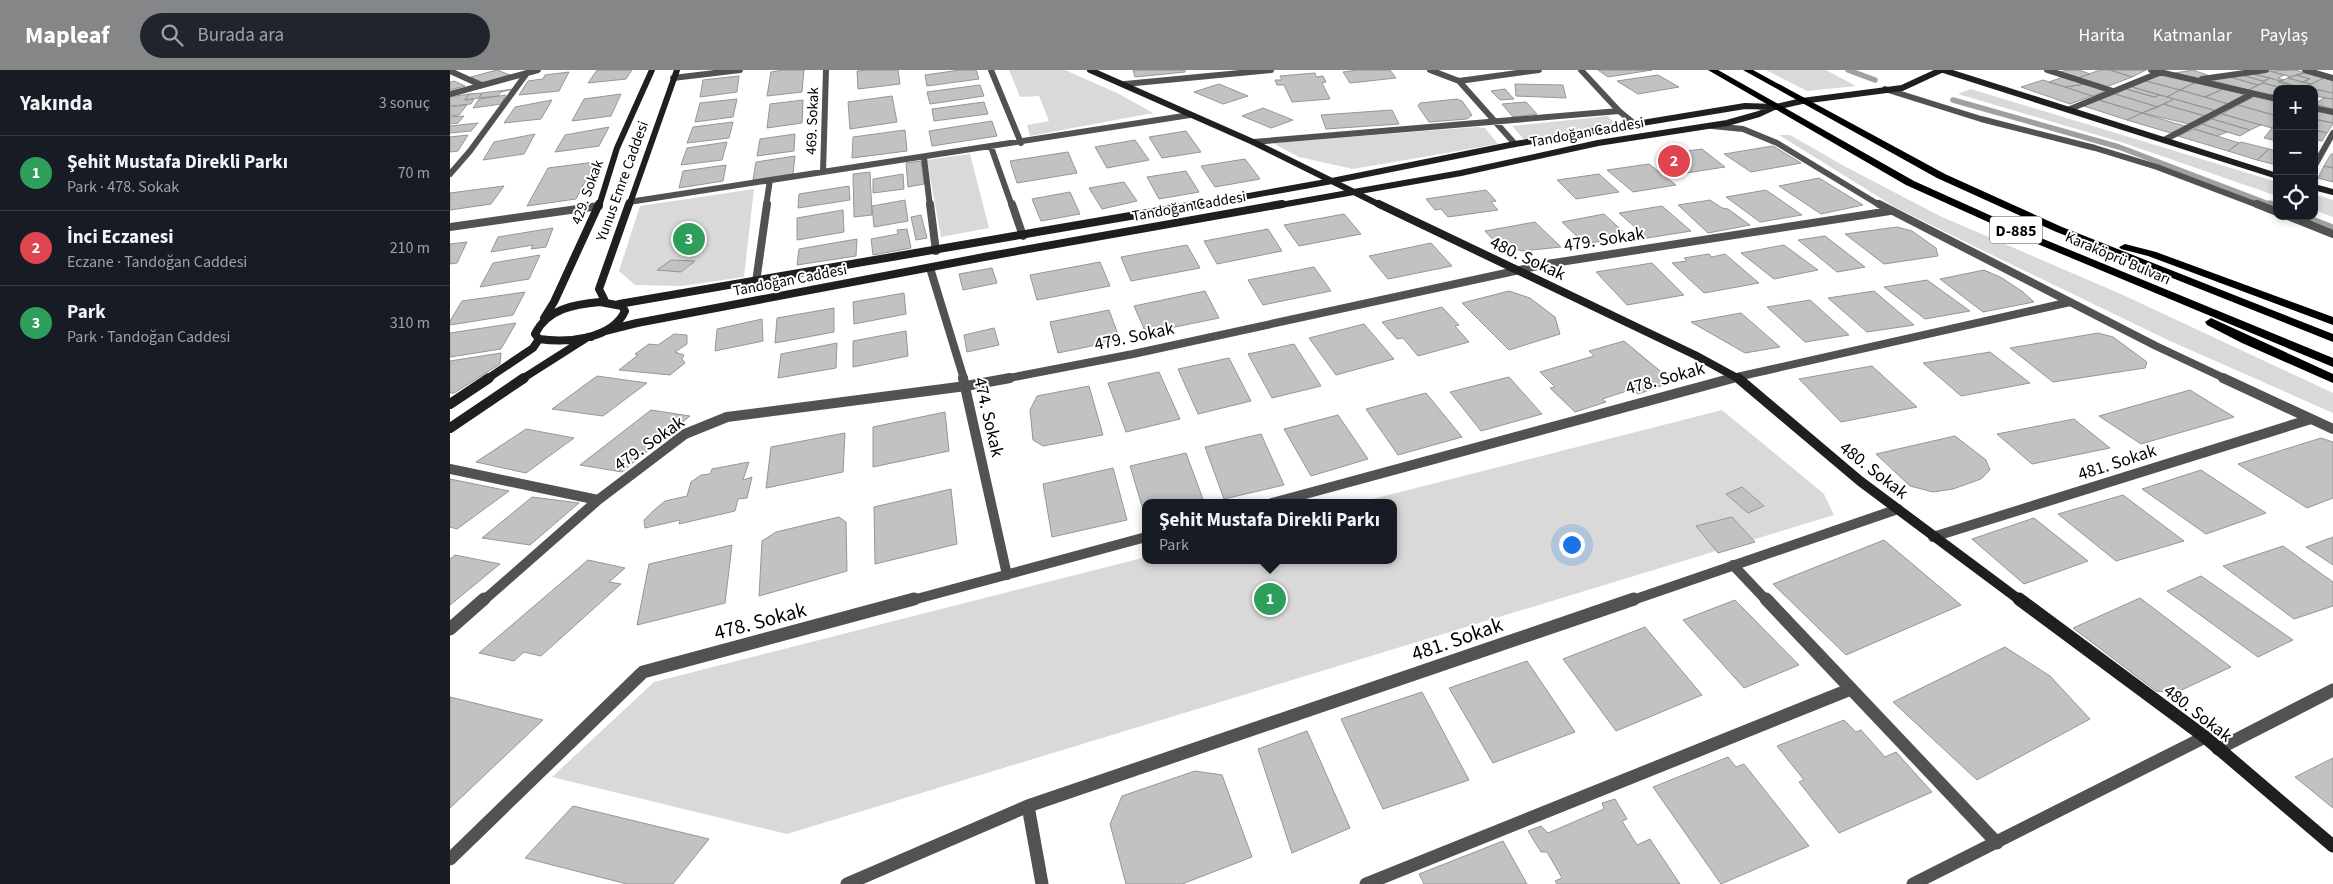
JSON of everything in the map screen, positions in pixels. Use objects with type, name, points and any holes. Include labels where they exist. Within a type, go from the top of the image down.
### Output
[{"type":"highway","name":"Karaköprü Bulvarı","points":[[1712,70],[1910,183],[2032,238],[2333,363]]},
{"type":"highway","name":"Karaköprü Bulvarı","points":[[1746,70],[1941,176],[2058,229],[2333,338]]},
{"type":"highway","points":[[2058,229],[2152,254],[2333,321]]},
{"type":"highway","points":[[2137,282],[2246,340],[2333,379]]},
{"type":"main road","name":"429. Sokak","points":[[538,339],[535,334],[536,328],[554,302],[599,206],[617,148],[652,70]]},
{"type":"main road","name":"Yunus Emre Caddesi","points":[[605,301],[599,289],[677,70]]},
{"type":"main road","name":"480. Sokak","points":[[1090,70],[1253,142],[1736,376],[1860,481],[2205,737],[2333,846]]},
{"type":"main road","name":"Tandoğan Caddesi","points":[[619,304],[1024,236],[1332,181],[1515,144],[1745,106],[1776,106],[1902,88],[1942,70]]},
{"type":"main road","points":[[1942,70],[2274,175]]},
{"type":"main road","name":"Tandoğan Caddesi","points":[[605,331],[637,323],[930,268],[1351,191],[1461,173],[1524,156],[1712,126],[1757,116],[1776,106]]},
{"type":"main road","points":[[2318,188],[2333,192]]},
{"type":"main road","points":[[450,428],[591,337],[605,331],[623,317],[625,311],[619,304],[605,301],[571,307],[542,321]]},
{"type":"main road","points":[[450,404],[533,348],[538,339],[560,342],[591,337]]},
{"type":"street","points":[[450,94],[538,70]]},
{"type":"street","points":[[673,78],[740,70]]},
{"type":"street","name":"469. Sokak","points":[[823,172],[826,70]]},
{"type":"street","points":[[991,70],[1021,143]]},
{"type":"street","points":[[1125,84],[1271,70]]},
{"type":"street","points":[[1430,70],[1459,81],[1515,144]]},
{"type":"street","points":[[1459,81],[1539,70]]},
{"type":"street","points":[[1582,70],[1619,111],[1636,125]]},
{"type":"street","points":[[2047,70],[2113,91]]},
{"type":"street","points":[[2151,70],[2273,98]]},
{"type":"street","points":[[2196,80],[2266,70]]},
{"type":"street","points":[[2305,70],[2333,78]]},
{"type":"street","points":[[450,71],[481,85]]},
{"type":"street","points":[[2070,109],[2160,72]]},
{"type":"street","points":[[450,174],[470,151],[527,73]]},
{"type":"street","points":[[1885,89],[1981,119],[2113,153],[2273,211]]},
{"type":"street","points":[[2164,140],[2252,94]]},
{"type":"street","points":[[2318,109],[2333,112]]},
{"type":"street","points":[[1253,142],[1619,111]]},
{"type":"street","points":[[629,202],[1021,143],[1190,115]]},
{"type":"street","points":[[1712,126],[1743,129],[1777,143],[1890,212],[2156,346],[2333,429]]},
{"type":"street","points":[[2318,159],[2333,133]]},
{"type":"street","points":[[991,147],[1024,236]]},
{"type":"street","points":[[924,158],[936,251]]},
{"type":"street","points":[[756,282],[770,180]]},
{"type":"street","points":[[450,227],[599,206]]},
{"type":"street","name":"479. Sokak","points":[[450,629],[598,500],[684,434],[727,416],[966,386],[1143,352],[1516,270],[1890,212]]},
{"type":"street","points":[[2298,220],[2333,234]]},
{"type":"street","name":"474. Sokak","points":[[930,268],[966,386],[1007,575]]},
{"type":"street","name":"478. Sokak","points":[[1287,499],[1736,376],[2070,302]]},
{"type":"street","name":"481. Sokak","points":[[1933,537],[2311,419]]},
{"type":"street","points":[[450,470],[598,500]]},
{"type":"street","name":"481. Sokak","points":[[847,884],[1028,806],[1898,509]]},
{"type":"street","name":"478. Sokak","points":[[450,859],[643,672],[1142,538]]},
{"type":"street","points":[[1733,565],[1997,843]]},
{"type":"street","points":[[1366,884],[1851,689]]},
{"type":"street","points":[[2218,749],[2333,690]]},
{"type":"street","points":[[1913,884],[2205,737]]},
{"type":"street","points":[[1028,806],[1042,884]]},
{"type":"shaded area","points":[[1009,70],[1065,70],[1119,94],[1153,113],[1030,136],[1027,125],[1049,121],[1039,96],[1020,97]]},
{"type":"shaded area","points":[[1766,70],[1826,70],[1856,86],[1807,91]]},
{"type":"shaded area","points":[[1971,89],[2273,181],[2273,195],[2124,143],[1958,94]]},
{"type":"shaded area","points":[[1608,116],[1617,126],[1526,142],[1512,126]]},
{"type":"shaded area","points":[[1477,127],[1485,128],[1498,144],[1353,169],[1299,157],[1273,143]]},
{"type":"shaded area","points":[[1779,135],[1790,135],[1846,167],[1940,216],[2123,295],[2333,393],[2333,413],[2170,341],[1895,207]]},
{"type":"shaded area","points":[[970,154],[989,228],[941,237],[927,160]]},
{"type":"shaded area","points":[[754,189],[744,277],[681,286],[635,285],[619,271],[640,206]]},
{"type":"shaded area","points":[[2318,195],[2333,200],[2333,217],[2318,211]]},
{"type":"shaded area","points":[[1722,410],[1824,494],[1834,515],[787,834],[552,777],[654,682],[1142,558],[1142,564],[1397,564],[1397,499],[1373,499]]},
{"type":"building","points":[[497,70],[510,75],[484,83],[471,77]]},
{"type":"building","points":[[597,70],[632,70],[626,79],[588,83]]},
{"type":"building","points":[[804,70],[802,92],[767,96],[771,72]]},
{"type":"building","points":[[898,70],[900,84],[858,89],[857,71]]},
{"type":"building","points":[[960,70],[976,70],[979,79],[927,86],[925,75]]},
{"type":"building","points":[[1133,70],[1185,70],[1185,72],[1135,77]]},
{"type":"building","points":[[1390,70],[1396,78],[1350,83],[1343,72]]},
{"type":"building","points":[[1598,70],[1652,70],[1608,77]]},
{"type":"building","points":[[2079,70],[2090,74],[2078,78],[2060,72]]},
{"type":"building","points":[[2100,70],[2110,70],[2132,77],[2106,87],[2078,78]]},
{"type":"building","points":[[2110,70],[2146,70],[2132,77]]},
{"type":"building","points":[[2193,70],[2210,76],[2194,79],[2175,73]]},
{"type":"building","points":[[2296,70],[2304,73],[2291,77],[2270,71]]},
{"type":"building","points":[[2270,71],[2284,75],[2278,78],[2284,80],[2281,81],[2253,74]]},
{"type":"building","points":[[569,72],[559,91],[519,95],[528,81],[543,79],[545,75]]},
{"type":"building","points":[[1315,73],[1316,77],[1323,76],[1326,82],[1322,83],[1330,99],[1292,102],[1284,85],[1277,85],[1275,80],[1282,80],[1280,76]]},
{"type":"building","points":[[2304,73],[2324,78],[2311,84],[2302,82],[2310,79],[2296,75]]},
{"type":"building","points":[[2164,74],[2196,82],[2180,90],[2146,81]]},
{"type":"building","points":[[2253,74],[2270,78],[2263,81],[2242,75]]},
{"type":"building","points":[[1658,75],[1679,87],[1638,94],[1617,81]]},
{"type":"building","points":[[2242,75],[2265,82],[2258,85],[2230,77]]},
{"type":"building","points":[[2296,75],[2310,79],[2302,82],[2288,78]]},
{"type":"building","points":[[739,76],[737,92],[700,97],[703,80]]},
{"type":"building","points":[[2063,77],[2086,84],[2065,87],[2049,82]]},
{"type":"building","points":[[2230,77],[2258,85],[2248,90],[2210,80]]},
{"type":"building","points":[[2270,78],[2292,85],[2273,86],[2263,83]]},
{"type":"building","points":[[2288,78],[2311,84],[2290,85],[2278,82]]},
{"type":"building","points":[[2324,78],[2333,81],[2333,93],[2318,90],[2318,85],[2309,85]]},
{"type":"building","points":[[2043,80],[2092,96],[2070,104],[2021,87]]},
{"type":"building","points":[[454,81],[465,86],[450,90],[450,82]]},
{"type":"building","points":[[2146,81],[2180,90],[2167,97],[2132,87]]},
{"type":"building","points":[[2196,82],[2223,89],[2205,97],[2180,90]]},
{"type":"building","points":[[2263,83],[2273,86],[2273,97],[2248,90]]},
{"type":"building","points":[[1219,84],[1248,96],[1223,104],[1194,92]]},
{"type":"building","points":[[1515,84],[1563,85],[1566,98],[1516,96]]},
{"type":"building","points":[[2086,84],[2107,91],[2092,96],[2065,87]]},
{"type":"building","points":[[980,85],[984,96],[930,104],[927,92]]},
{"type":"building","points":[[2132,87],[2160,95],[2154,97],[2126,89]]},
{"type":"building","points":[[514,89],[501,92],[498,96],[479,98],[482,93]]},
{"type":"building","points":[[1505,89],[1514,99],[1500,100],[1491,91]]},
{"type":"building","points":[[2126,89],[2154,97],[2160,95],[2174,99],[2158,107],[2115,94]]},
{"type":"building","points":[[2223,89],[2245,94],[2228,104],[2205,97]]},
{"type":"building","points":[[2180,90],[2228,104],[2217,111],[2167,97]]},
{"type":"building","points":[[2318,90],[2333,93],[2333,99],[2318,97]]},
{"type":"building","points":[[482,93],[479,98],[465,100],[469,94]]},
{"type":"building","points":[[469,94],[465,100],[474,99],[471,104],[450,106],[450,97]]},
{"type":"building","points":[[621,94],[611,116],[572,121],[584,99]]},
{"type":"building","points":[[2115,94],[2158,107],[2142,113],[2099,100]]},
{"type":"building","points":[[506,95],[501,104],[473,108],[479,99]]},
{"type":"building","points":[[892,96],[897,122],[850,129],[848,102]]},
{"type":"building","points":[[2255,96],[2273,100],[2273,115],[2238,105]]},
{"type":"building","points":[[2324,98],[2333,99],[2333,109],[2318,105],[2318,102]]},
{"type":"building","points":[[737,99],[733,117],[695,122],[700,103]]},
{"type":"building","points":[[1457,99],[1462,101],[1472,115],[1467,119],[1429,122],[1418,106],[1420,103]]},
{"type":"building","points":[[2174,99],[2217,111],[2205,116],[2163,104]]},
{"type":"building","points":[[552,100],[541,119],[504,123],[515,107]]},
{"type":"building","points":[[803,100],[802,123],[767,128],[770,104]]},
{"type":"building","points":[[2099,100],[2142,113],[2127,120],[2084,106]]},
{"type":"building","points":[[984,102],[988,114],[934,121],[932,109]]},
{"type":"building","points":[[1526,102],[1537,114],[1513,117],[1502,104]]},
{"type":"building","points":[[2163,104],[2205,116],[2189,124],[2142,113]]},
{"type":"building","points":[[467,105],[459,115],[450,116],[450,107]]},
{"type":"building","points":[[2238,105],[2273,115],[2273,127],[2272,128],[2222,114]]},
{"type":"building","points":[[1263,108],[1293,120],[1271,128],[1242,116]]},
{"type":"building","points":[[1392,110],[1399,124],[1326,129],[1321,115]]},
{"type":"building","points":[[2318,111],[2333,114],[2333,123],[2318,120]]},
{"type":"building","points":[[2142,113],[2186,126],[2171,133],[2127,120]]},
{"type":"building","points":[[2222,114],[2261,125],[2250,130],[2212,119]]},
{"type":"building","points":[[464,116],[458,123],[450,124],[450,117]]},
{"type":"building","points":[[2212,119],[2250,130],[2240,136],[2202,124]]},
{"type":"building","points":[[2318,120],[2333,123],[2327,133],[2318,131]]},
{"type":"building","points":[[992,121],[997,136],[932,146],[929,131]]},
{"type":"building","points":[[733,122],[729,138],[687,143],[693,127]]},
{"type":"building","points":[[478,123],[471,131],[450,133],[450,126]]},
{"type":"building","points":[[2202,124],[2227,132],[2217,136],[2194,129]]},
{"type":"building","points":[[609,127],[599,146],[555,152],[565,135]]},
{"type":"building","points":[[2272,128],[2273,128],[2273,140],[2264,138]]},
{"type":"building","points":[[2194,129],[2239,143],[2228,151],[2178,136]]},
{"type":"building","points":[[905,130],[907,151],[852,158],[853,137]]},
{"type":"building","points":[[1186,131],[1201,152],[1162,158],[1149,137]]},
{"type":"building","points":[[2318,131],[2327,133],[2322,141],[2318,140]]},
{"type":"building","points":[[535,134],[524,154],[483,160],[494,142]]},
{"type":"building","points":[[795,134],[794,151],[757,156],[760,139]]},
{"type":"building","points":[[468,135],[458,151],[450,152],[450,137]]},
{"type":"building","points":[[1135,140],[1149,160],[1107,168],[1095,147]]},
{"type":"building","points":[[727,142],[722,160],[681,165],[687,148]]},
{"type":"building","points":[[2241,142],[2269,149],[2257,160],[2228,151]]},
{"type":"building","points":[[1773,146],[1801,163],[1751,172],[1724,154]]},
{"type":"building","points":[[1702,149],[1725,167],[1680,174],[1658,155]]},
{"type":"building","points":[[2269,149],[2273,150],[2273,164],[2257,160]]},
{"type":"building","points":[[1068,152],[1077,173],[1017,183],[1010,161]]},
{"type":"building","points":[[2331,154],[2333,154],[2333,168],[2324,166]]},
{"type":"building","points":[[795,156],[793,174],[753,180],[756,162]]},
{"type":"building","points":[[1245,159],[1260,179],[1215,187],[1201,166]]},
{"type":"building","points":[[921,161],[924,184],[908,187],[906,163]]},
{"type":"building","points":[[595,162],[576,199],[527,206],[548,168]]},
{"type":"building","points":[[1649,164],[1676,185],[1633,192],[1607,170]]},
{"type":"building","points":[[726,165],[723,181],[679,188],[683,171]]},
{"type":"building","points":[[2324,166],[2333,168],[2333,182],[2318,178]]},
{"type":"building","points":[[1186,171],[1199,192],[1159,199],[1147,177]]},
{"type":"building","points":[[870,172],[872,215],[854,217],[853,174]]},
{"type":"building","points":[[903,174],[904,189],[873,193],[873,179]]},
{"type":"building","points":[[1599,174],[1619,192],[1576,199],[1557,180]]},
{"type":"building","points":[[1819,178],[1863,205],[1821,214],[1779,186]]},
{"type":"building","points":[[1124,182],[1137,201],[1102,209],[1089,188]]},
{"type":"building","points":[[504,186],[491,204],[450,210],[450,193]]},
{"type":"building","points":[[849,186],[850,200],[798,208],[799,194]]},
{"type":"building","points":[[1486,190],[1496,201],[1491,202],[1498,210],[1448,217],[1441,209],[1435,210],[1426,199]]},
{"type":"building","points":[[1766,190],[1802,215],[1760,222],[1726,197]]},
{"type":"building","points":[[1070,192],[1080,214],[1041,221],[1032,199]]},
{"type":"building","points":[[905,200],[908,221],[874,227],[872,206]]},
{"type":"building","points":[[1710,200],[1722,208],[1728,209],[1750,225],[1708,233],[1678,205]]},
{"type":"building","points":[[1662,206],[1691,231],[1647,238],[1619,213]]},
{"type":"building","points":[[843,210],[844,232],[797,240],[797,218]]},
{"type":"building","points":[[1344,214],[1361,234],[1299,246],[1284,225]]},
{"type":"building","points":[[1604,214],[1628,236],[1585,244],[1562,222]]},
{"type":"building","points":[[921,215],[927,238],[916,240],[911,217]]},
{"type":"building","points":[[1535,222],[1561,247],[1522,251],[1496,243],[1485,231]]},
{"type":"building","points":[[1897,227],[1912,231],[1936,248],[1938,256],[1884,264],[1845,234]]},
{"type":"building","points":[[553,228],[546,247],[531,249],[533,245],[491,252],[498,237]]},
{"type":"building","points":[[907,229],[911,248],[873,255],[871,239],[898,234],[897,230]]},
{"type":"building","points":[[1268,229],[1282,251],[1217,264],[1204,241]]},
{"type":"building","points":[[1825,236],[1865,267],[1837,272],[1798,240]]},
{"type":"building","points":[[857,239],[856,256],[797,265],[799,249]]},
{"type":"building","points":[[467,242],[457,263],[450,264],[450,244]]},
{"type":"building","points":[[1431,243],[1452,266],[1388,279],[1369,256]]},
{"type":"building","points":[[1187,245],[1200,268],[1131,281],[1121,257]]},
{"type":"building","points":[[1784,245],[1818,270],[1774,279],[1741,253]]},
{"type":"building","points":[[1709,254],[1712,257],[1725,254],[1759,283],[1704,293],[1672,263],[1687,261],[1684,258]]},
{"type":"building","points":[[540,255],[529,279],[480,287],[493,263]]},
{"type":"building","points":[[671,260],[695,261],[681,272],[657,270]]},
{"type":"building","points":[[1100,262],[1110,286],[1037,300],[1030,275]]},
{"type":"building","points":[[1652,263],[1684,295],[1627,305],[1596,272]]},
{"type":"building","points":[[1314,267],[1331,291],[1263,305],[1248,280]]},
{"type":"building","points":[[992,268],[997,283],[963,290],[959,274]]},
{"type":"building","points":[[1984,270],[2002,278],[2034,302],[1983,312],[1940,279]]},
{"type":"building","points":[[1927,280],[1970,311],[1925,319],[1884,287]]},
{"type":"building","points":[[1205,291],[1219,318],[1146,333],[1134,306]]},
{"type":"building","points":[[1509,291],[1530,298],[1555,317],[1560,334],[1509,350],[1462,303]]},
{"type":"building","points":[[1874,291],[1914,325],[1867,332],[1828,298]]},
{"type":"building","points":[[525,292],[513,315],[450,325],[450,321],[462,301]]},
{"type":"building","points":[[904,293],[906,314],[854,324],[853,302]]},
{"type":"building","points":[[1810,300],[1849,335],[1805,342],[1767,307]]},
{"type":"building","points":[[1442,307],[1459,325],[1455,326],[1469,342],[1418,356],[1403,338],[1397,339],[1382,322]]},
{"type":"building","points":[[834,308],[834,332],[775,343],[777,318]]},
{"type":"building","points":[[1109,310],[1120,340],[1058,353],[1050,322]]},
{"type":"building","points":[[1741,313],[1780,347],[1745,353],[1691,322]]},
{"type":"building","points":[[762,319],[763,341],[715,351],[717,329]]},
{"type":"building","points":[[516,323],[501,349],[450,357],[450,333]]},
{"type":"building","points":[[1364,324],[1394,359],[1336,375],[1309,338]]},
{"type":"building","points":[[994,328],[999,345],[967,352],[964,335]]},
{"type":"building","points":[[906,331],[908,356],[853,367],[853,341]]},
{"type":"building","points":[[2098,333],[2113,337],[2147,362],[2145,368],[2053,382],[2010,348]]},
{"type":"building","points":[[674,334],[687,335],[687,344],[675,352],[684,355],[682,359],[685,363],[670,375],[619,370],[638,355],[635,354],[649,344],[658,345]]},
{"type":"building","points":[[1624,341],[1665,375],[1661,376],[1669,383],[1638,394],[1633,389],[1602,399],[1606,402],[1575,412],[1550,388],[1555,387],[1540,372],[1594,356],[1589,351]]},
{"type":"building","points":[[837,343],[836,368],[778,378],[781,354]]},
{"type":"building","points":[[1294,344],[1321,386],[1272,398],[1248,354]]},
{"type":"building","points":[[1990,352],[2030,383],[1961,396],[1923,363]]},
{"type":"building","points":[[501,353],[500,364],[454,393],[450,393],[450,361]]},
{"type":"building","points":[[1229,358],[1251,401],[1198,414],[1178,369]]},
{"type":"building","points":[[1872,366],[1917,407],[1841,422],[1799,379]]},
{"type":"building","points":[[1159,372],[1180,419],[1126,432],[1108,383]]},
{"type":"building","points":[[597,376],[647,383],[603,416],[552,409]]},
{"type":"building","points":[[1509,377],[1542,414],[1481,431],[1450,392]]},
{"type":"building","points":[[1089,386],[1103,435],[1043,446],[1033,440],[1030,410],[1037,396]]},
{"type":"building","points":[[2190,390],[2234,417],[2141,444],[2099,416]]},
{"type":"building","points":[[1426,393],[1462,437],[1398,455],[1366,409]]},
{"type":"building","points":[[651,410],[690,416],[622,472],[580,465]]},
{"type":"building","points":[[945,412],[949,451],[873,467],[873,427]]},
{"type":"building","points":[[1338,415],[1368,459],[1311,476],[1284,429]]},
{"type":"building","points":[[2074,419],[2110,448],[2032,464],[1997,434]]},
{"type":"building","points":[[526,429],[574,438],[526,473],[476,462]]},
{"type":"building","points":[[845,433],[843,472],[766,488],[771,447]]},
{"type":"building","points":[[1261,434],[1284,485],[1224,499],[1205,447]]},
{"type":"building","points":[[1955,436],[1986,460],[1990,470],[1981,479],[1953,489],[1933,492],[1910,486],[1876,454]]},
{"type":"building","points":[[2321,438],[2333,442],[2333,498],[2307,508],[2238,464]]},
{"type":"building","points":[[1186,453],[1203,499],[1142,499],[1142,506],[1130,466]]},
{"type":"building","points":[[749,462],[743,480],[752,477],[747,498],[738,499],[735,511],[679,524],[680,520],[645,528],[644,520],[653,511],[665,501],[687,496],[691,482],[701,475],[710,474],[712,469]]},
{"type":"building","points":[[1113,468],[1127,520],[1052,537],[1043,484]]},
{"type":"building","points":[[2201,470],[2266,513],[2206,534],[2142,489]]},
{"type":"building","points":[[450,479],[509,491],[457,529],[450,527]]},
{"type":"building","points":[[1742,487],[1764,506],[1748,513],[1726,494]]},
{"type":"building","points":[[951,489],[957,544],[875,564],[874,507]]},
{"type":"building","points":[[2123,495],[2184,541],[2116,561],[2058,514]]},
{"type":"building","points":[[532,497],[579,503],[530,545],[482,538]]},
{"type":"building","points":[[839,517],[846,522],[847,571],[759,596],[762,541],[776,532]]},
{"type":"building","points":[[1732,517],[1755,542],[1718,553],[1696,526]]},
{"type":"building","points":[[2034,518],[2088,561],[2024,584],[1972,539]]},
{"type":"building","points":[[2333,537],[2333,565],[2306,547]]},
{"type":"building","points":[[1884,540],[1961,605],[1846,655],[1773,584]]},
{"type":"building","points":[[732,545],[725,603],[637,625],[649,564]]},
{"type":"building","points":[[2283,546],[2333,582],[2333,606],[2294,619],[2223,566]]},
{"type":"building","points":[[455,555],[500,564],[450,605],[450,559]]},
{"type":"building","points":[[588,560],[625,568],[609,582],[621,584],[541,656],[524,652],[514,661],[479,653]]},
{"type":"building","points":[[2201,576],[2293,640],[2258,657],[2167,591]]},
{"type":"building","points":[[2140,598],[2231,667],[2175,693],[2156,691],[2073,628]]},
{"type":"building","points":[[1735,600],[1799,665],[1744,688],[1683,620]]},
{"type":"building","points":[[1645,627],[1702,695],[1616,731],[1563,659]]},
{"type":"building","points":[[2005,647],[2050,676],[2090,719],[1977,780],[1893,702]]},
{"type":"building","points":[[1527,661],[1575,732],[1493,763],[1449,688]]},
{"type":"building","points":[[1422,692],[1469,780],[1383,809],[1341,719]]},
{"type":"building","points":[[450,697],[543,720],[450,808]]},
{"type":"building","points":[[1844,720],[1856,732],[1861,730],[1885,757],[1896,752],[1932,792],[1839,833],[1799,782],[1804,780],[1777,746]]},
{"type":"building","points":[[1307,731],[1350,828],[1292,853],[1258,749]]},
{"type":"building","points":[[1728,757],[1736,767],[1744,764],[1809,846],[1721,884],[1653,787]]},
{"type":"building","points":[[2333,758],[2333,808],[2295,777]]},
{"type":"building","points":[[1195,771],[1222,775],[1252,857],[1182,884],[1126,884],[1110,824],[1122,796]]},
{"type":"building","points":[[1615,799],[1627,819],[1622,821],[1637,845],[1650,839],[1680,884],[1557,884],[1555,881],[1562,878],[1547,852],[1541,852],[1528,831],[1541,826],[1548,833],[1604,809],[1602,803]]},
{"type":"building","points":[[573,806],[709,839],[673,884],[627,884],[525,858]]},
{"type":"building","points":[[1503,841],[1527,884],[1424,884],[1419,874]]},
{"type":"waterway","points":[[1848,70],[1875,80]]},
{"type":"waterway","points":[[1953,100],[2119,147],[2273,206]]},
{"type":"waterway","points":[[2312,220],[2333,228]]},
{"type":"place","name":"İnci Eczanesi","points":[[1674,161]]},
{"type":"place","name":"Park","points":[[689,239]]},
{"type":"place","name":"Şehit Mustafa Direkli Parkı","points":[[1270,599]]}]
